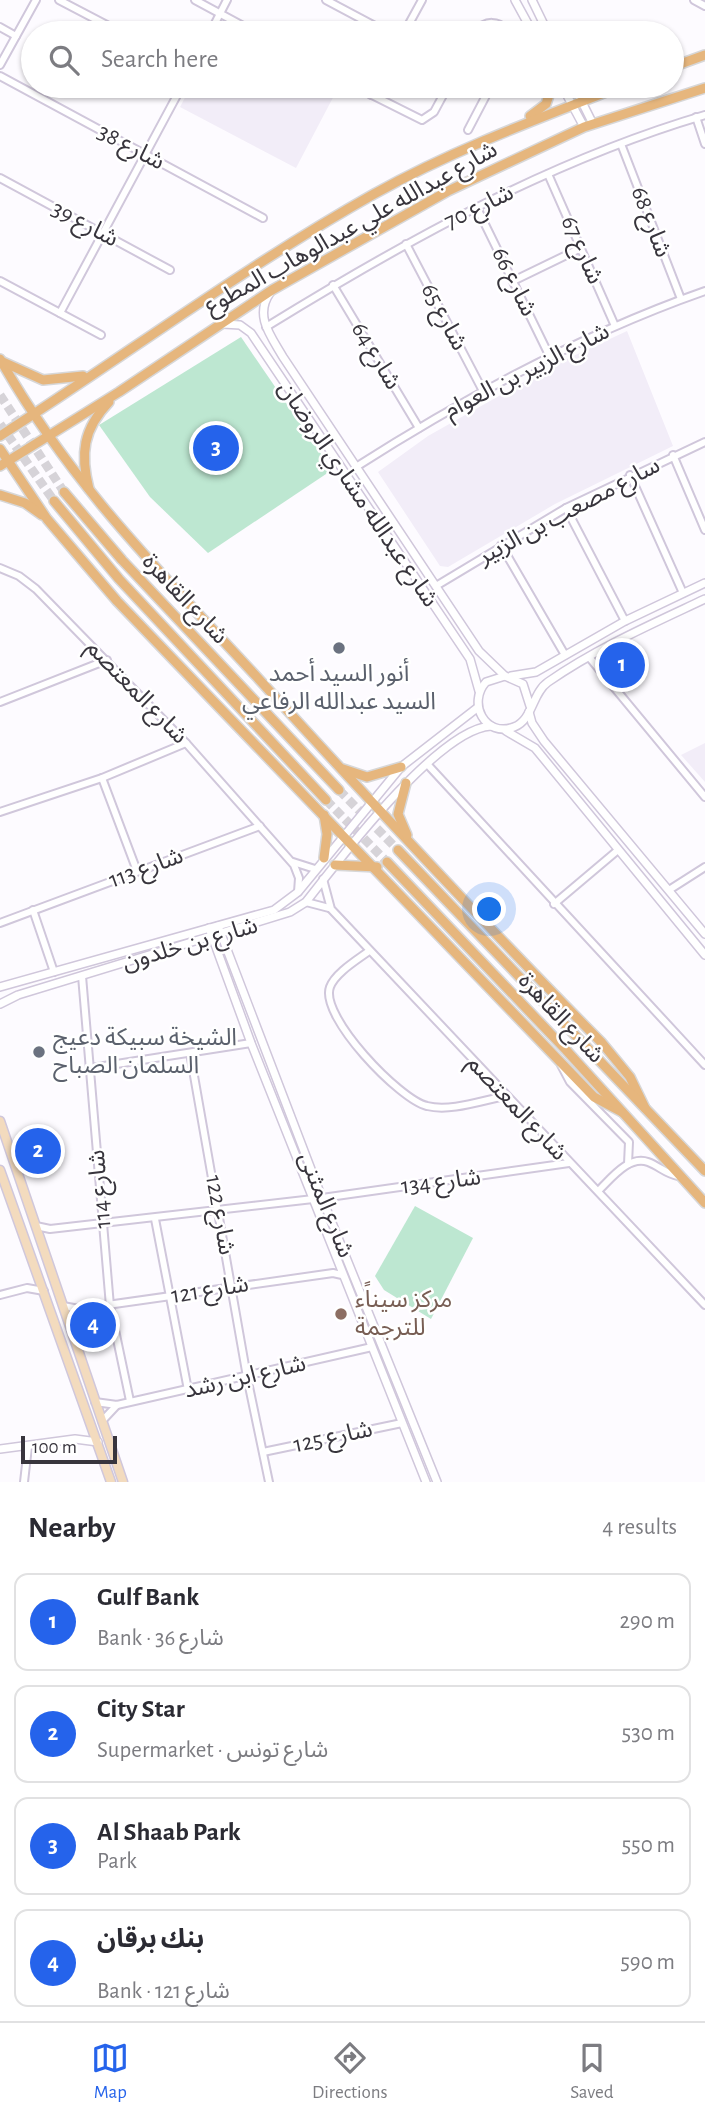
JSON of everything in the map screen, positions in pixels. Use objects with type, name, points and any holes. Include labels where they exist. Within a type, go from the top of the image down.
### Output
[{"type":"main road","points":[[684,63],[705,55]]},
{"type":"main road","name":"شارع عبدالله علي عبدالوهاب المطوع","points":[[684,95],[705,88]]},
{"type":"main road","points":[[517,125],[543,107],[547,98]]},
{"type":"main road","name":"شارع عبدالله علي عبدالوهاب المطوع","points":[[0,436],[247,271],[375,194],[517,125],[590,98]]},
{"type":"main road","name":"شارع عبدالله علي عبدالوهاب المطوع","points":[[4,463],[48,438],[215,325],[272,290],[448,191],[589,125],[674,98]]},
{"type":"main road","points":[[0,360],[32,377],[55,381],[78,377],[100,368]]},
{"type":"main road","points":[[0,360],[48,438],[90,494],[375,807],[615,1058],[637,1088],[645,1108]]},
{"type":"main road","points":[[90,494],[84,464],[84,442],[96,416],[119,392]]},
{"type":"main road","points":[[0,449],[4,463],[100,583],[377,867],[561,1063],[600,1101],[622,1112]]},
{"type":"main road","name":"شارع القاهرة","points":[[64,492],[130,568],[339,790]]},
{"type":"main road","points":[[0,495],[25,503],[47,519]]},
{"type":"main road","name":"شارع القاهرة","points":[[54,501],[119,579],[326,800]]},
{"type":"main road","points":[[339,767],[367,777],[401,767]]},
{"type":"main road","points":[[406,783],[400,797],[398,814],[412,845]]},
{"type":"main road","points":[[324,814],[327,834],[324,858]]},
{"type":"main road","name":"شارع القاهرة","points":[[398,850],[705,1171]]},
{"type":"main road","name":"شارع القاهرة","points":[[387,862],[705,1203]]},
{"type":"main road","points":[[335,865],[377,867]]},
{"type":"main road","points":[[0,1121],[123,1482]]},
{"type":"main road","points":[[0,1170],[111,1482]]},
{"type":"street","points":[[24,21],[36,0]]},
{"type":"street","points":[[59,0],[99,21]]},
{"type":"street","points":[[194,0],[234,21]]},
{"type":"street","points":[[216,21],[228,0]]},
{"type":"street","points":[[326,0],[365,21]]},
{"type":"street","points":[[411,21],[422,0]]},
{"type":"street","points":[[522,0],[515,0],[527,21]]},
{"type":"street","points":[[532,0],[542,21]]},
{"type":"street","points":[[694,0],[705,6]]},
{"type":"street","points":[[524,16],[529,10],[537,10]]},
{"type":"street","points":[[0,27],[16,36]]},
{"type":"street","points":[[0,65],[21,27]]},
{"type":"street","name":"شارع 38","points":[[0,76],[21,87]]},
{"type":"street","name":"شارع 38","points":[[40,98],[263,218]]},
{"type":"street","points":[[60,313],[176,98]]},
{"type":"street","points":[[377,98],[422,120],[434,111],[441,98]]},
{"type":"street","points":[[468,130],[485,98]]},
{"type":"street","points":[[573,98],[589,125]]},
{"type":"street","points":[[576,98],[577,103]]},
{"type":"street","name":"شارع 70","points":[[266,327],[406,244],[477,208],[548,174],[621,144],[705,115]]},
{"type":"street","points":[[696,117],[705,144]]},
{"type":"street","name":"شارع 68","points":[[621,144],[681,299]]},
{"type":"street","name":"شارع 67","points":[[548,174],[615,326]]},
{"type":"street","name":"شارع 39","points":[[0,178],[170,270]]},
{"type":"street","name":"شارع 66","points":[[477,208],[551,357]]},
{"type":"street","name":"شارع 65","points":[[406,244],[483,391]]},
{"type":"street","points":[[513,281],[580,248]]},
{"type":"street","points":[[0,281],[101,335]]},
{"type":"street","name":"شارع 64","points":[[334,285],[419,428]]},
{"type":"street","points":[[266,327],[262,307],[272,290]]},
{"type":"street","name":"شارع الزبير بن العوام","points":[[356,467],[483,391],[615,326],[705,291]]},
{"type":"street","name":"شارع عبدالله مشاري الروضان","points":[[215,325],[232,323],[248,329],[467,656],[476,673],[479,691]]},
{"type":"street","name":"شارع عبدالله مشاري الروضان","points":[[266,327],[283,357],[479,651],[507,676]]},
{"type":"street","points":[[270,362],[275,356],[283,357]]},
{"type":"street","name":"سارع مصعب بن الزبير","points":[[436,586],[566,508],[630,475],[705,442]]},
{"type":"street","points":[[673,455],[705,530]]},
{"type":"street","points":[[630,475],[683,593]]},
{"type":"street","points":[[566,508],[625,621]]},
{"type":"street","points":[[394,545],[402,547],[404,538]]},
{"type":"street","points":[[501,545],[565,656]]},
{"type":"street","name":"شارع المعتصم","points":[[0,568],[25,580],[107,660],[186,743],[291,861],[299,873],[298,892]]},
{"type":"street","points":[[491,726],[482,718],[477,708],[479,691],[490,679],[543,668],[625,621],[705,583]]},
{"type":"street","points":[[502,729],[518,725],[540,690],[552,680],[589,657],[705,599]]},
{"type":"street","points":[[467,656],[475,658],[479,651]]},
{"type":"street","points":[[589,657],[705,797]]},
{"type":"street","points":[[0,702],[107,660]]},
{"type":"street","points":[[543,668],[541,677],[552,680]]},
{"type":"street","points":[[507,676],[519,681],[527,689],[532,723],[544,741],[705,934]]},
{"type":"street","points":[[375,807],[401,767],[477,708]]},
{"type":"street","points":[[455,724],[462,727],[464,734]]},
{"type":"street","points":[[375,807],[464,734],[491,726],[502,729],[535,748],[705,955]]},
{"type":"street","points":[[535,748],[537,741],[544,741]]},
{"type":"street","points":[[0,812],[102,778],[186,743]]},
{"type":"street","points":[[428,765],[705,1065]]},
{"type":"street","points":[[102,778],[137,871]]},
{"type":"street","points":[[581,804],[586,806],[592,798]]},
{"type":"street","name":"شارع بن خلدون","points":[[0,1004],[13,996],[82,976],[211,932],[218,926],[275,910],[298,892],[344,834],[375,807]]},
{"type":"street","name":"شارع بن خلدون","points":[[0,987],[211,932],[221,934],[285,915],[306,902],[375,807]]},
{"type":"street","points":[[592,818],[598,811],[603,812]]},
{"type":"street","name":"شارع 113","points":[[0,923],[260,826]]},
{"type":"street","points":[[554,904],[618,850]]},
{"type":"street","points":[[291,861],[315,869]]},
{"type":"street","points":[[669,890],[705,867]]},
{"type":"street","name":"شارع المعتصم","points":[[323,879],[331,909],[705,1305]]},
{"type":"street","points":[[306,902],[331,909]]},
{"type":"street","points":[[33,910],[54,972]]},
{"type":"street","name":"شارع المثنى","points":[[218,926],[322,1198],[437,1482]]},
{"type":"street","name":"شارع المثنى","points":[[211,932],[251,1043],[423,1481]]},
{"type":"street","points":[[369,951],[336,978],[329,991],[333,1011],[360,1049],[407,1096],[425,1106],[443,1107],[506,1096]]},
{"type":"street","name":"شارع 114","points":[[82,976],[110,1306],[130,1401]]},
{"type":"street","points":[[91,1068],[251,1043]]},
{"type":"street","name":"شارع 122","points":[[190,1053],[247,1377],[269,1482]]},
{"type":"street","points":[[561,1063],[570,1082],[629,1142],[628,1164]]},
{"type":"street","points":[[598,1191],[628,1164],[646,1162],[678,1175]]},
{"type":"street","name":"شارع 134","points":[[50,1230],[322,1198],[569,1163]]},
{"type":"street","points":[[155,1219],[188,1390]]},
{"type":"street","points":[[36,1226],[50,1230],[40,1240]]},
{"type":"street","name":"شارع 121","points":[[63,1306],[79,1309],[110,1306],[232,1286],[333,1273],[342,1275]]},
{"type":"street","points":[[27,1288],[38,1276]]},
{"type":"street","points":[[0,1295],[27,1288],[44,1291]]},
{"type":"street","points":[[68,1320],[79,1309]]},
{"type":"street","name":"شارع ابن رشد","points":[[95,1402],[117,1405],[372,1347]]},
{"type":"street","name":"شارع ابن رشد","points":[[101,1421],[117,1405]]},
{"type":"street","points":[[75,1439],[88,1430],[91,1423]]},
{"type":"street","name":"شارع 125","points":[[263,1452],[402,1423]]},
{"type":"street","points":[[0,1449],[75,1439],[98,1442]]},
{"type":"street","points":[[23,1482],[28,1447]]},
{"type":"shaded area","points":[[185,98],[333,98],[296,168],[180,107]]},
{"type":"shaded area","points":[[627,331],[673,446],[555,504],[448,567],[440,566],[378,472],[428,436],[554,365]]},
{"type":"shaded area","points":[[705,743],[705,782],[681,755]]},
{"type":"green space","points":[[241,337],[332,470],[208,553],[150,497],[99,425]]},
{"type":"green space","points":[[415,1206],[473,1238],[431,1319],[384,1290],[375,1276]]},
{"type":"tunnel","points":[[0,395],[64,492]]},
{"type":"tunnel","points":[[0,424],[54,501]]},
{"type":"tunnel","points":[[339,790],[398,850]]},
{"type":"tunnel","points":[[326,800],[387,862]]},
{"type":"place","name":"Al Shaab Park","points":[[216,448]]},
{"type":"place","name":"أنور السيد أحمد السيد عبدالله الرفاعي","points":[[339,648]]},
{"type":"place","name":"Gulf Bank","points":[[622,665]]},
{"type":"place","name":"الشيخة سبيكة دعيج السلمان الصباح","points":[[39,1052]]},
{"type":"place","name":"City Star","points":[[38,1151]]},
{"type":"place","name":"مركز سيناًء للترجمة","points":[[341,1314]]},
{"type":"place","name":"بنك برقان","points":[[93,1325]]}]
